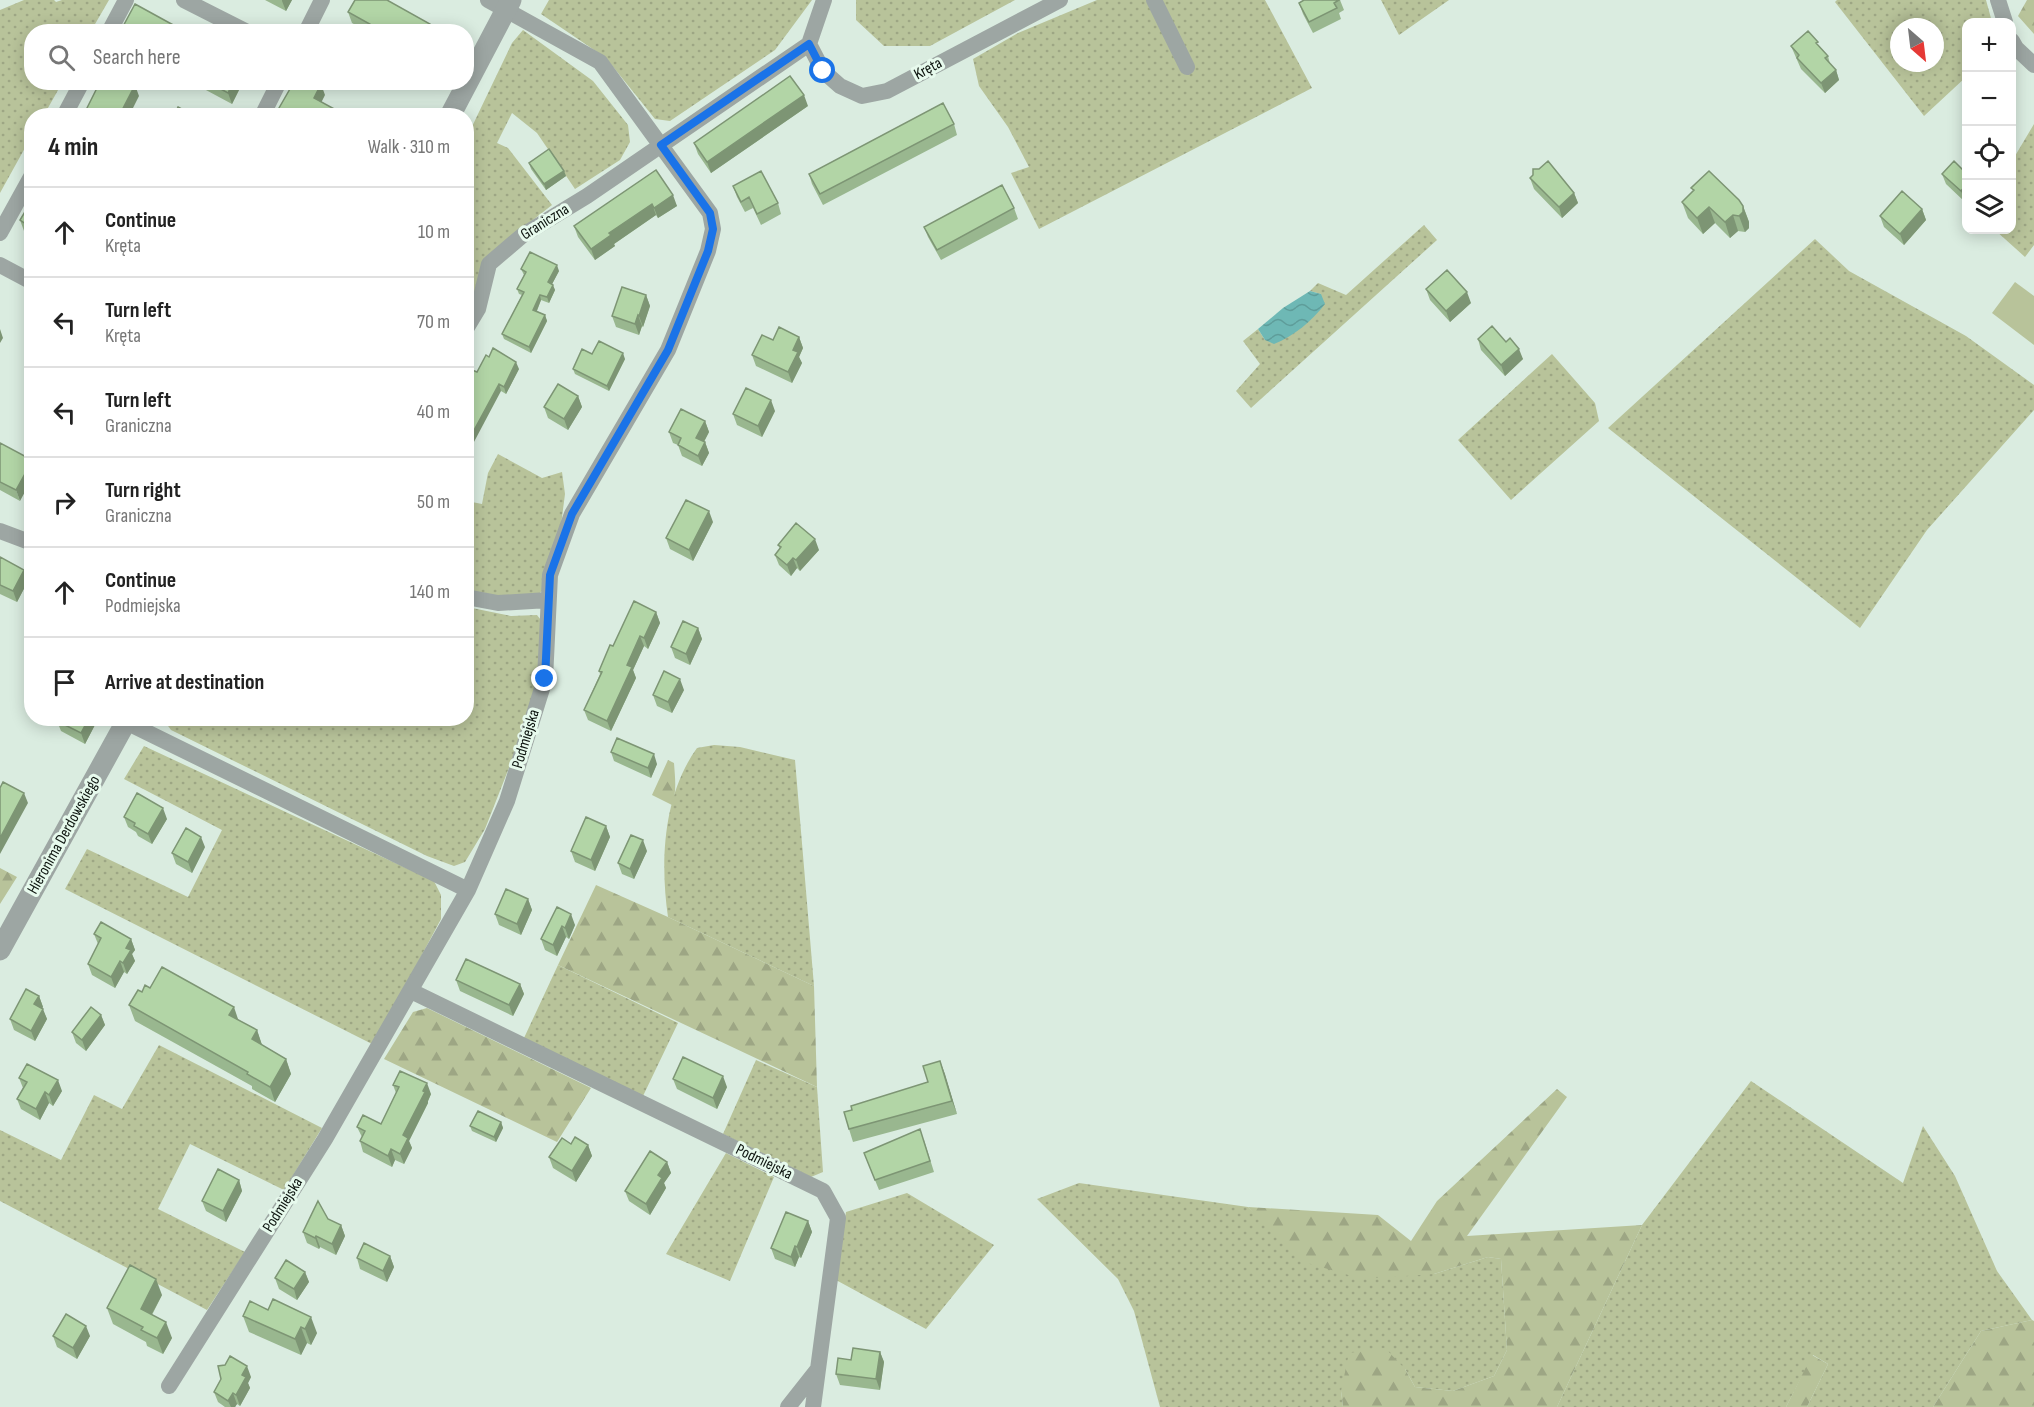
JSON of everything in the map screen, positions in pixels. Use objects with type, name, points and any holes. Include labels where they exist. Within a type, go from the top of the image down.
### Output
[{"type":"street","points":[[113,24],[126,0]]},
{"type":"street","points":[[184,0],[231,24]]},
{"type":"street","points":[[310,24],[322,0]]},
{"type":"street","points":[[474,64],[502,3],[600,62],[661,145],[809,44],[824,0]]},
{"type":"street","name":"Kręta","points":[[809,44],[823,71],[840,86],[862,96],[887,91],[1060,0]]},
{"type":"street","points":[[1154,0],[1187,67]]},
{"type":"street","points":[[1998,0],[2004,18]]},
{"type":"street","points":[[2016,48],[2034,65]]},
{"type":"street","points":[[68,108],[78,90]]},
{"type":"street","points":[[266,108],[275,90]]},
{"type":"street","points":[[454,108],[462,90]]},
{"type":"street","name":"Graniczna","points":[[474,316],[478,309],[489,264],[523,235],[587,196],[661,145]]},
{"type":"street","name":"Podmiejska","points":[[169,1386],[325,1140],[411,992],[468,890],[507,801],[545,679],[550,575],[572,514],[668,350],[708,251],[713,229],[710,213],[661,145]]},
{"type":"street","points":[[0,233],[24,190]]},
{"type":"street","points":[[0,265],[24,278]]},
{"type":"street","points":[[0,531],[24,540]]},
{"type":"street","points":[[474,598],[498,603],[548,600]]},
{"type":"street","name":"Hieronima Derdowskiego","points":[[0,950],[124,726]]},
{"type":"street","points":[[139,726],[468,890]]},
{"type":"street","name":"Podmiejska","points":[[411,992],[823,1191],[838,1218],[813,1407]]},
{"type":"street","name":"Podmiejska","points":[[788,1407],[818,1368]]},
{"type":"green space","points":[[24,0],[54,0],[56,2],[109,0],[95,24],[24,24],[24,90],[58,90],[48,108],[24,108],[24,150],[0,193],[0,10]]},
{"type":"green space","points":[[549,0],[812,0],[775,50],[670,121],[655,119],[606,58],[541,14]]},
{"type":"green space","points":[[856,0],[1015,0],[930,46],[884,46],[856,20]]},
{"type":"green space","points":[[1097,0],[1265,0],[1312,88],[1039,229],[1011,173],[1029,167],[1008,127],[979,86],[973,59],[1018,33]]},
{"type":"green space","points":[[1381,0],[1449,0],[1399,35]]},
{"type":"green space","points":[[1837,0],[1986,0],[1991,18],[1962,18],[1962,81],[1924,116],[1835,2]]},
{"type":"green space","points":[[2027,0],[2034,0],[2034,34],[2018,16]]},
{"type":"green space","points":[[523,30],[593,81],[628,125],[630,142],[620,160],[575,189],[537,133],[512,113],[497,143],[508,148],[552,205],[490,254],[474,293],[474,122],[512,43]]},
{"type":"green space","points":[[2034,124],[2034,245],[2025,257],[1999,234],[2016,234],[2016,154]]},
{"type":"green space","points":[[1424,225],[1437,240],[1251,408],[1236,391],[1260,364],[1243,341],[1258,329],[1265,340],[1321,294],[1310,291],[1318,283],[1346,295]]},
{"type":"green space","points":[[1815,239],[1849,271],[1966,336],[2034,385],[2034,410],[1927,530],[1860,628],[1608,428]]},
{"type":"green space","points":[[2015,282],[2034,296],[2034,345],[1992,313]]},
{"type":"green space","points":[[1552,354],[1595,403],[1599,421],[1511,500],[1458,440]]},
{"type":"green space","points":[[498,454],[542,478],[562,472],[565,494],[561,525],[545,588],[536,597],[503,599],[474,593],[474,502],[482,504],[488,473]]},
{"type":"green space","points":[[474,608],[511,616],[537,615],[544,624],[536,683],[523,732],[485,829],[465,862],[454,866],[427,856],[171,730],[168,726],[474,726]]},
{"type":"green space","points":[[714,745],[740,747],[795,760],[814,986],[668,917],[664,874],[671,808],[677,786],[697,748]]},
{"type":"green space","points":[[144,746],[434,881],[441,895],[441,919],[374,1045],[65,889],[87,849],[188,897],[222,830],[124,779]]},
{"type":"green space","points":[[668,760],[674,763],[675,790],[672,805],[652,795]]},
{"type":"green space","points":[[0,868],[17,877],[0,904]]},
{"type":"green space","points":[[596,885],[814,986],[817,1087],[558,965]]},
{"type":"green space","points":[[558,965],[678,1023],[643,1096],[524,1038]]},
{"type":"green space","points":[[427,1008],[591,1088],[557,1142],[384,1059],[413,1012]]},
{"type":"green space","points":[[159,1045],[322,1128],[284,1190],[190,1144],[158,1209],[245,1252],[207,1310],[0,1201],[0,1130],[61,1160],[94,1095],[122,1109]]},
{"type":"green space","points":[[756,1060],[817,1087],[823,1172],[811,1177],[723,1134]]},
{"type":"green space","points":[[1751,1081],[1903,1183],[1923,1126],[1955,1176],[1997,1271],[2032,1320],[1981,1331],[1933,1407],[1807,1407],[1828,1364],[1813,1355],[1786,1407],[1557,1407],[1642,1225]]},
{"type":"green space","points":[[1557,1089],[1567,1097],[1467,1236],[1642,1225],[1557,1407],[1343,1407],[1341,1391],[1349,1353],[1385,1348],[1405,1369],[1415,1387],[1453,1391],[1494,1376],[1507,1350],[1501,1259],[1488,1257],[1434,1274],[1362,1279],[1304,1262],[1248,1207],[1378,1215],[1411,1241],[1437,1201]]},
{"type":"green space","points":[[726,1153],[774,1177],[730,1281],[666,1254]]},
{"type":"green space","points":[[1079,1183],[1248,1207],[1262,1219],[1434,1274],[1488,1257],[1501,1259],[1507,1350],[1494,1376],[1453,1391],[1415,1387],[1405,1369],[1341,1391],[1343,1407],[1160,1407],[1134,1311],[1118,1279],[1037,1199]]},
{"type":"green space","points":[[907,1193],[994,1245],[926,1329],[836,1280],[846,1212]]},
{"type":"green space","points":[[2034,1321],[2034,1407],[1933,1407],[1981,1331]]},
{"type":"green space","points":[[1812,1355],[1828,1364],[1807,1407],[1786,1407]]},
{"type":"water","points":[[1310,291],[1321,294],[1325,304],[1320,310],[1289,337],[1274,344],[1265,340],[1258,329],[1283,308]]},
{"type":"building","points":[[355,0],[387,0],[430,24],[370,24],[348,12]]},
{"type":"building","points":[[1304,0],[1339,0],[1334,3],[1337,8],[1309,22],[1299,3]]},
{"type":"building","points":[[135,4],[171,24],[124,24]]},
{"type":"building","points":[[1808,31],[1828,56],[1825,58],[1836,70],[1821,83],[1797,58],[1799,55],[1791,46]]},
{"type":"building","points":[[790,76],[804,95],[707,162],[694,143]]},
{"type":"building","points":[[96,90],[132,90],[123,108],[87,108]]},
{"type":"building","points":[[289,90],[318,90],[314,98],[332,108],[279,108]]},
{"type":"building","points":[[943,103],[954,124],[820,194],[809,174]]},
{"type":"building","points":[[549,149],[564,171],[544,184],[529,163]]},
{"type":"building","points":[[1548,161],[1574,193],[1559,207],[1530,178],[1533,175],[1533,169],[1539,169]]},
{"type":"building","points":[[1954,161],[1962,169],[1961,191],[1942,174]]},
{"type":"building","points":[[656,170],[673,195],[654,208],[652,204],[609,233],[611,235],[591,249],[574,226]]},
{"type":"building","points":[[761,171],[778,203],[757,214],[749,197],[741,202],[733,186]]},
{"type":"building","points":[[1709,171],[1743,206],[1743,212],[1739,216],[1733,215],[1725,222],[1709,207],[1697,218],[1682,202],[1694,190],[1691,188]]},
{"type":"building","points":[[1002,185],[1014,208],[937,250],[924,227]]},
{"type":"building","points":[[1902,191],[1922,209],[1900,234],[1880,216]]},
{"type":"building","points":[[530,252],[557,265],[548,282],[553,285],[547,297],[540,295],[533,310],[545,315],[529,347],[502,334],[524,292],[517,289],[526,272],[521,269]]},
{"type":"building","points":[[1447,270],[1467,292],[1446,311],[1426,289]]},
{"type":"building","points":[[622,287],[646,295],[635,324],[612,316]]},
{"type":"building","points":[[1492,326],[1506,342],[1510,338],[1519,349],[1501,365],[1478,339]]},
{"type":"building","points":[[779,327],[799,337],[793,350],[798,352],[788,372],[752,355],[762,335],[773,340]]},
{"type":"building","points":[[599,341],[623,353],[607,386],[573,369],[582,349],[592,354]]},
{"type":"building","points":[[493,348],[516,362],[504,387],[499,384],[474,430],[474,371],[477,372],[486,355],[489,357]]},
{"type":"building","points":[[558,384],[578,396],[564,419],[544,407]]},
{"type":"building","points":[[746,388],[771,400],[758,426],[733,414]]},
{"type":"building","points":[[681,409],[705,421],[696,438],[705,442],[698,456],[678,445],[681,438],[669,432]]},
{"type":"building","points":[[0,443],[24,456],[24,476],[16,490],[0,482]]},
{"type":"building","points":[[686,500],[709,511],[689,550],[666,538]]},
{"type":"building","points":[[796,523],[815,539],[796,560],[793,558],[787,565],[775,555],[781,547],[778,545]]},
{"type":"building","points":[[0,557],[24,570],[13,591],[0,585]]},
{"type":"building","points":[[634,601],[656,612],[644,638],[640,636],[627,665],[632,667],[607,721],[584,710],[602,672],[599,671],[610,645],[613,646]]},
{"type":"building","points":[[683,621],[698,628],[686,654],[671,647]]},
{"type":"building","points":[[664,671],[680,679],[668,702],[653,695]]},
{"type":"building","points":[[67,726],[85,726],[81,733]]},
{"type":"building","points":[[617,738],[654,754],[648,768],[611,752]]},
{"type":"building","points":[[3,782],[24,793],[0,838],[0,788]]},
{"type":"building","points":[[137,793],[163,808],[148,834],[124,817]]},
{"type":"building","points":[[586,817],[606,826],[591,860],[571,851]]},
{"type":"building","points":[[186,828],[201,837],[188,862],[172,853]]},
{"type":"building","points":[[631,835],[643,840],[630,869],[618,863]]},
{"type":"building","points":[[506,889],[528,899],[517,924],[495,914]]},
{"type":"building","points":[[557,907],[571,914],[565,928],[562,926],[553,945],[541,939]]},
{"type":"building","points":[[101,922],[131,939],[126,948],[131,950],[123,963],[120,961],[111,977],[88,964],[101,938],[94,934]]},
{"type":"building","points":[[466,959],[520,984],[509,1005],[456,980]]},
{"type":"building","points":[[162,967],[234,1007],[229,1015],[257,1030],[252,1039],[286,1059],[270,1087],[247,1074],[248,1072],[129,1005],[138,990],[142,992],[145,985],[150,988]]},
{"type":"building","points":[[26,989],[39,996],[34,1004],[43,1009],[31,1031],[10,1019]]},
{"type":"building","points":[[91,1007],[101,1015],[82,1040],[72,1032]]},
{"type":"building","points":[[683,1057],[723,1076],[713,1098],[673,1079]]},
{"type":"building","points":[[940,1061],[952,1101],[849,1129],[844,1112],[852,1110],[851,1106],[928,1082],[923,1066]]},
{"type":"building","points":[[27,1064],[58,1080],[49,1095],[45,1092],[36,1109],[17,1099],[27,1082],[19,1078]]},
{"type":"building","points":[[400,1071],[427,1083],[423,1091],[425,1092],[403,1135],[408,1138],[400,1154],[391,1149],[388,1156],[360,1141],[365,1131],[357,1127],[363,1115],[381,1124],[399,1087],[393,1085]]},
{"type":"building","points":[[478,1111],[501,1122],[494,1137],[470,1126]]},
{"type":"building","points":[[920,1129],[930,1161],[875,1180],[864,1153]]},
{"type":"building","points":[[575,1137],[588,1145],[572,1171],[549,1157],[562,1138],[571,1144]]},
{"type":"building","points":[[650,1151],[667,1162],[658,1175],[662,1178],[646,1204],[625,1191]]},
{"type":"building","points":[[218,1169],[239,1180],[223,1211],[202,1201]]},
{"type":"building","points":[[318,1201],[328,1219],[341,1225],[332,1244],[303,1232]]},
{"type":"building","points":[[786,1212],[808,1221],[791,1257],[771,1248]]},
{"type":"building","points":[[364,1243],[390,1256],[383,1271],[357,1258]]},
{"type":"building","points":[[286,1260],[305,1272],[294,1289],[275,1278]]},
{"type":"building","points":[[130,1265],[156,1279],[141,1309],[166,1322],[157,1338],[141,1330],[143,1327],[107,1308]]},
{"type":"building","points":[[273,1299],[311,1317],[305,1329],[301,1327],[295,1339],[243,1316],[250,1301],[268,1310]]},
{"type":"building","points":[[66,1314],[86,1326],[73,1348],[53,1336]]},
{"type":"building","points":[[853,1348],[880,1352],[876,1379],[836,1374],[838,1358],[851,1360]]},
{"type":"building","points":[[230,1356],[247,1366],[242,1375],[246,1377],[236,1395],[233,1393],[228,1401],[214,1392],[221,1379],[218,1366],[225,1365]]},
{"type":"route","points":[[545,679],[550,575],[572,514],[668,350],[708,251],[713,229],[710,213],[661,145],[809,44],[823,71]]}]
